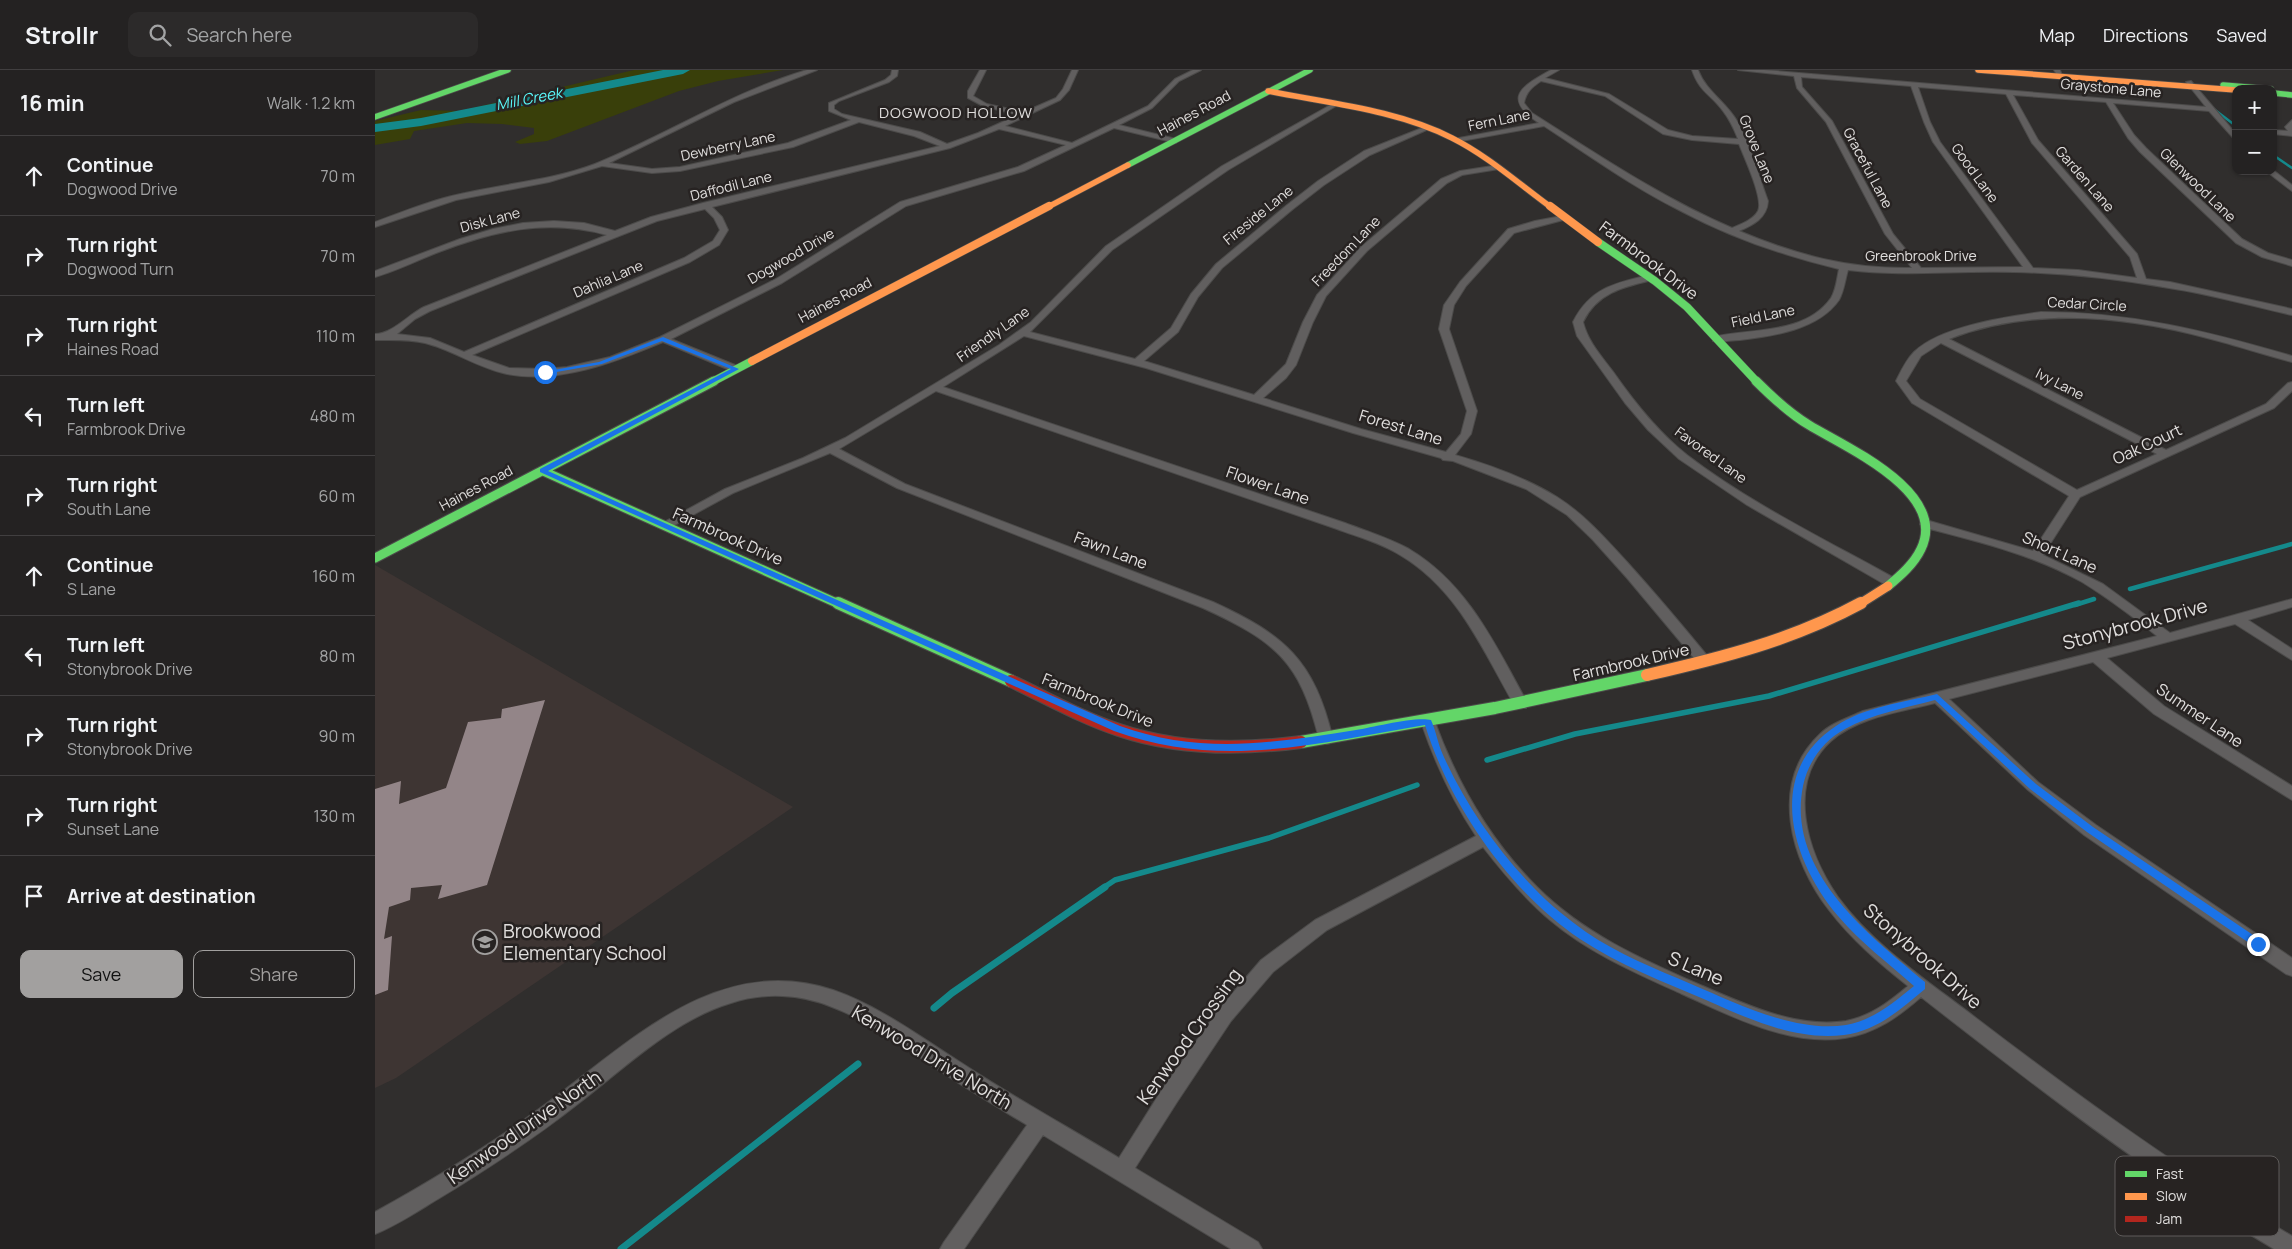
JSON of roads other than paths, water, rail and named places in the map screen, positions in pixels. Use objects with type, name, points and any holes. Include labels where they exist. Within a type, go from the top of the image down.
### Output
[{"type":"street","points":[[375,117],[508,70]]},
{"type":"street","points":[[375,225],[464,195],[548,180],[601,164],[768,85],[813,70]]},
{"type":"street","points":[[895,70],[894,76],[890,80],[846,95],[831,104],[831,110],[836,114],[857,120],[917,134],[947,146]]},
{"type":"street","points":[[983,70],[970,97],[985,105],[1026,114]]},
{"type":"street","name":"Daffodil Lane","points":[[389,336],[412,317],[427,309],[655,219],[947,146],[999,127],[1053,103],[1063,95],[1075,70]]},
{"type":"street","name":"Dogwood Drive","points":[[375,337],[389,336],[427,340],[499,369],[545,372],[600,363],[663,338],[779,281],[903,204],[1021,169],[1113,126],[1150,107],[1177,80],[1198,70]]},
{"type":"street","name":"Haines Road","points":[[375,558],[1310,70]]},
{"type":"street","name":"Greenbrook Drive","points":[[1556,70],[1525,90],[1521,100],[1524,108],[1545,124],[1663,199],[1696,217],[1781,251],[1844,267],[1920,272],[2030,270],[2078,272],[2186,288],[2292,312]]},
{"type":"street","name":"Grove Lane","points":[[1695,70],[1700,84],[1729,112],[1764,201],[1764,207],[1758,217],[1731,231]]},
{"type":"street","name":"Graystone Lane","points":[[1741,70],[2210,108]]},
{"type":"street","points":[[1977,70],[2059,73]]},
{"type":"street","points":[[2033,70],[2232,90]]},
{"type":"street","name":"Graceful Lane","points":[[1797,74],[1799,87],[1829,121],[1889,234],[1920,272]]},
{"type":"street","points":[[1540,79],[1607,95],[1652,126],[1666,132],[1697,139],[1742,142]]},
{"type":"street","name":"Good Lane","points":[[1914,84],[1927,122],[1937,142],[2030,270]]},
{"type":"street","points":[[2191,85],[2232,87]]},
{"type":"street","points":[[2191,85],[2232,135]]},
{"type":"street","points":[[2277,89],[2292,90]]},
{"type":"street","name":"Farmbrook Drive","points":[[543,471],[1058,703],[1143,738],[1205,748],[1285,745],[1428,722],[1521,704],[1741,652],[1816,628],[1846,612],[1891,582],[1908,569],[1917,558],[1925,544],[1926,524],[1918,505],[1895,479],[1790,412],[1757,382],[1686,306],[1459,140],[1429,127],[1392,116],[1268,92]]},
{"type":"street","name":"Garden Lane","points":[[2008,92],[2035,140],[2134,256],[2142,281]]},
{"type":"street","points":[[2277,93],[2292,95]]},
{"type":"street","name":"Glenwood Lane","points":[[2108,100],[2131,136],[2143,150],[2231,234],[2255,251],[2292,263]]},
{"type":"street","name":"Friendly Lane","points":[[665,525],[721,494],[831,449],[865,432],[936,388],[1023,333],[1046,313],[1091,264],[1109,248],[1218,173],[1334,104]]},
{"type":"street","name":"Dewberry Lane","points":[[601,164],[657,171],[685,168],[790,145],[857,120]]},
{"type":"street","points":[[2277,132],[2292,133],[2289,127],[2292,122]]},
{"type":"street","name":"Fern Lane","points":[[1459,140],[1545,124]]},
{"type":"street","points":[[1113,126],[1173,141]]},
{"type":"street","points":[[999,127],[1073,145]]},
{"type":"street","name":"Fireside Lane","points":[[1136,362],[1175,330],[1194,296],[1219,266],[1290,207],[1321,183],[1367,153],[1429,127]]},
{"type":"street","points":[[2226,128],[2232,129]]},
{"type":"street","name":"Freedom Lane","points":[[1257,399],[1291,365],[1322,295],[1364,249],[1444,181],[1460,173],[1496,167]]},
{"type":"street","points":[[2275,175],[2292,189]]},
{"type":"street","name":"Dahlia Lane","points":[[465,355],[649,277],[706,250],[721,237],[724,230],[718,218],[705,205]]},
{"type":"street","points":[[1447,458],[1466,434],[1472,411],[1445,329],[1449,305],[1463,284],[1511,231],[1535,223],[1564,217]]},
{"type":"street","name":"Disk Lane","points":[[375,274],[470,238],[516,226],[570,222],[596,227],[615,234]]},
{"type":"street","name":"Field Lane","points":[[1716,339],[1769,332],[1803,322],[1818,313],[1834,299],[1844,267]]},
{"type":"street","name":"Favored Lane","points":[[1649,278],[1616,286],[1597,295],[1587,306],[1578,322],[1582,336],[1629,401],[1665,442],[1703,471],[1789,525],[1891,582]]},
{"type":"street","name":"Cedar Circle","points":[[2076,494],[1915,401],[1901,381],[1908,364],[1929,344],[1985,322],[2050,314],[2097,316],[2153,323],[2221,338],[2292,359]]},
{"type":"street","name":"Forest Lane","points":[[1023,333],[1077,345],[1257,399],[1447,458],[1502,476],[1533,489],[1567,510],[1592,531],[1648,593],[1703,661]]},
{"type":"street","points":[[663,338],[736,369]]},
{"type":"street","name":"Ivy Lane","points":[[1941,339],[2165,454]]},
{"type":"street","name":"Oak Court","points":[[2076,494],[2270,406],[2292,385]]},
{"type":"street","name":"Flower Lane","points":[[936,388],[1341,526],[1406,553],[1429,569],[1457,595],[1480,630],[1521,704]]},
{"type":"street","name":"Fawn Lane","points":[[831,449],[901,486],[1208,605],[1255,627],[1285,650],[1309,683],[1319,710],[1326,739]]},
{"type":"street","points":[[2036,556],[2076,494]]},
{"type":"street","name":"Short Lane","points":[[1926,524],[1996,542],[2036,556],[2074,573],[2098,586],[2168,638]]},
{"type":"street","name":"Stonybrook Drive","points":[[2147,1156],[2021,1064],[1921,986],[1867,939],[1841,912],[1821,885],[1808,861],[1802,842],[1797,813],[1797,795],[1801,775],[1809,757],[1825,739],[1840,728],[1868,715],[2168,638],[2292,603]]},
{"type":"street","points":[[2237,619],[2292,655]]},
{"type":"street","name":"Summer Lane","points":[[2095,656],[2159,710],[2292,794]]},
{"type":"street","points":[[1937,697],[2033,786],[2090,830],[2292,968]]},
{"type":"street","name":"S Lane","points":[[1428,722],[1438,754],[1449,778],[1487,838],[1531,892],[1583,936],[1609,951],[1754,1016],[1793,1026],[1821,1030],[1845,1030],[1867,1024],[1888,1013],[1921,986]]},
{"type":"street","name":"Kenwood Crossing","points":[[1122,1171],[1225,1015],[1267,966],[1321,925],[1487,838]]},
{"type":"street","name":"Kenwood Drive North","points":[[375,1224],[481,1160],[551,1113],[663,1029],[690,1013],[733,994],[755,989],[781,988],[810,992],[841,1002],[880,1021],[943,1063],[1251,1249]]},
{"type":"street","points":[[951,1249],[1041,1123]]},
{"type":"street","name":"Stonybrook Drive","points":[[2272,1236],[2292,1248]]},
{"type":"waterway","name":"Mill Creek","points":[[375,128],[421,122],[683,70]]},
{"type":"waterway","points":[[2211,107],[2232,123]]},
{"type":"waterway","points":[[2277,158],[2292,168]]},
{"type":"waterway","points":[[2130,589],[2292,544]]},
{"type":"waterway","points":[[2075,605],[2094,599]]},
{"type":"waterway","points":[[1487,760],[1575,734],[1769,696],[2079,603]]},
{"type":"waterway","points":[[1103,888],[1115,880],[1269,838],[1417,785]]},
{"type":"waterway","points":[[934,1008],[952,993],[1105,887]]},
{"type":"waterway","points":[[621,1249],[858,1064]]},
{"type":"place","name":"Brookwood Elementary School","points":[[485,942]]},
{"type":"district","name":"DOGWOOD HOLLOW","points":[[956,113]]}]
